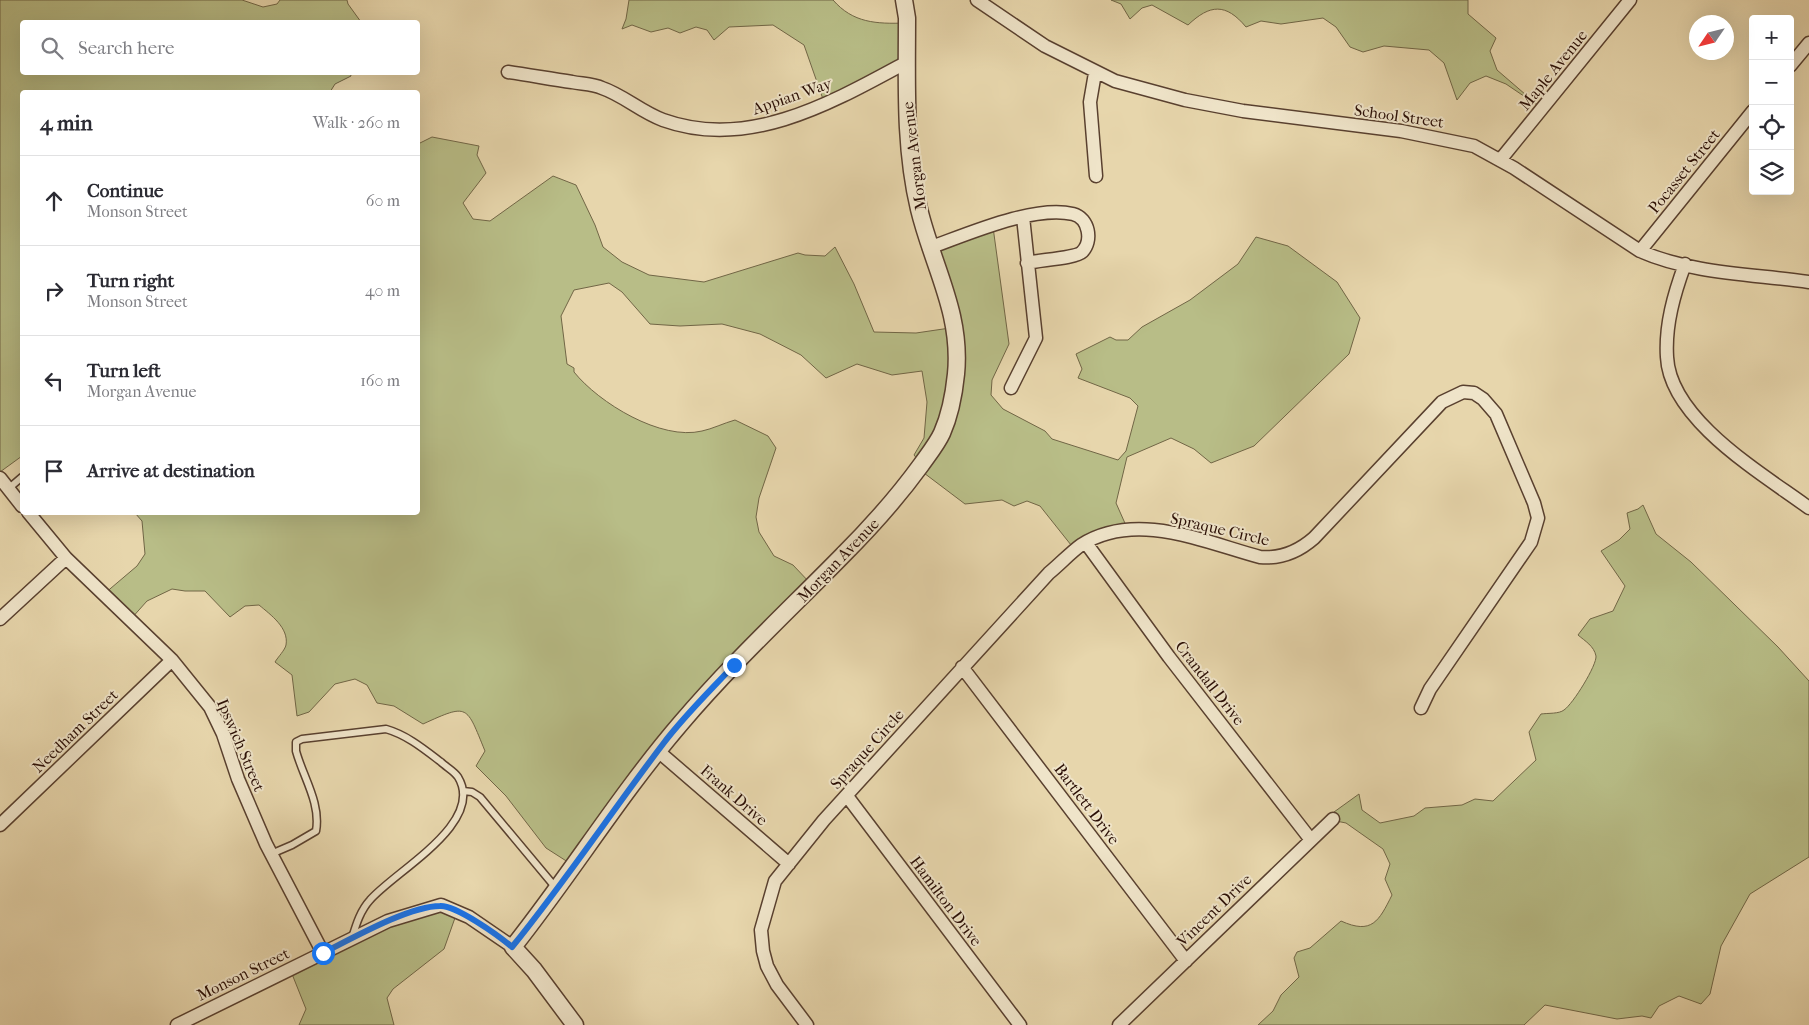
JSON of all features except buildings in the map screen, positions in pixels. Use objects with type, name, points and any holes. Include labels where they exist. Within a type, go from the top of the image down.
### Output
[{"type":"street","name":"Morgan Avenue","points":[[512,947],[683,720],[734,665],[867,531],[904,488],[942,434],[954,392],[957,348],[950,302],[930,248],[918,207],[911,160],[906,98],[907,18],[904,0]]},
{"type":"street","name":"School Street","points":[[977,0],[1045,46],[1115,82],[1224,108],[1401,131],[1464,142],[1501,160],[1640,251],[1670,263],[1809,282]]},
{"type":"street","name":"Maple Avenue","points":[[1501,160],[1630,0]]},
{"type":"street","points":[[1794,61],[1809,43]]},
{"type":"street","name":"Appian Way","points":[[508,72],[602,88],[662,120],[720,129],[753,127],[774,123],[813,110],[846,95],[907,62]]},
{"type":"street","points":[[1095,73],[1090,102],[1096,176]]},
{"type":"street","name":"Pocasset Street","points":[[1640,251],[1749,116]]},
{"type":"street","points":[[930,248],[981,229],[1023,217],[1045,214],[1074,214],[1081,218],[1088,230],[1086,245],[1078,255],[1027,263]]},
{"type":"street","points":[[1012,388],[1036,338],[1023,217]]},
{"type":"street","points":[[1685,264],[1671,307],[1667,352],[1667,359],[1678,393],[1703,427],[1727,448],[1809,508]]},
{"type":"street","name":"Spraque Circle","points":[[807,1025],[777,985],[767,966],[763,951],[761,930],[764,914],[775,881],[847,796],[1049,573],[1086,543],[1109,533],[1140,530],[1190,535],[1260,557],[1273,558],[1294,552],[1314,538],[1442,402],[1463,392],[1474,393],[1490,406],[1504,429],[1534,503],[1538,518],[1530,542],[1430,689],[1420,708]]},
{"type":"street","points":[[4,484],[20,504]]},
{"type":"street","name":"Ipswich Street","points":[[30,515],[66,558],[172,660],[210,707],[238,779],[271,854],[323,953]]},
{"type":"street","name":"Crandall Drive","points":[[1086,543],[1169,657],[1310,840]]},
{"type":"street","points":[[0,619],[66,558]]},
{"type":"street","name":"Needham Street","points":[[0,825],[172,660]]},
{"type":"street","name":"Bartlett Drive","points":[[962,667],[1186,961]]},
{"type":"street","name":"Frank Drive","points":[[658,751],[789,864]]},
{"type":"street","name":"Hamilton Drive","points":[[847,796],[1020,1025]]},
{"type":"street","name":"Vincent Drive","points":[[1119,1025],[1333,819]]},
{"type":"street","name":"Monson Street","points":[[177,1025],[388,921],[441,906],[469,917],[512,947]]},
{"type":"street","points":[[512,947],[534,970],[575,1025]]},
{"type":"lane","points":[[4,484],[20,478]]},
{"type":"lane","points":[[271,854],[292,845],[316,831],[318,820],[315,802],[296,750],[296,742],[302,739],[315,739],[374,728],[398,732],[457,775],[464,792],[463,807],[450,828],[370,900],[356,922],[352,939]]},
{"type":"lane","points":[[464,792],[472,792],[480,798],[556,889]]},
{"type":"green space","points":[[0,0],[242,0],[263,7],[277,4],[280,0],[347,0],[360,20],[20,20],[20,75],[351,76],[335,84],[331,90],[20,90],[20,457],[0,472]]},
{"type":"green space","points":[[629,0],[833,0],[841,8],[857,18],[875,22],[906,23],[905,66],[824,102],[804,45],[773,25],[729,27],[714,40],[707,30],[696,27],[680,33],[668,28],[651,32],[632,25],[622,29],[626,19]]},
{"type":"green space","points":[[1111,0],[1468,0],[1468,14],[1496,38],[1490,51],[1497,70],[1540,107],[1506,84],[1486,76],[1470,83],[1457,100],[1444,63],[1429,50],[1384,46],[1363,52],[1350,47],[1336,27],[1323,18],[1281,24],[1261,21],[1246,27],[1232,14],[1218,9],[1204,13],[1188,25],[1152,5],[1142,8],[1130,19],[1121,4]]},
{"type":"green space","points":[[432,137],[479,146],[477,155],[486,173],[463,203],[473,219],[490,221],[553,176],[576,185],[603,247],[622,262],[649,275],[704,282],[798,253],[825,256],[835,247],[854,284],[874,332],[916,333],[950,328],[930,254],[993,227],[1009,344],[992,380],[991,395],[1003,409],[1045,431],[1052,439],[1118,460],[1126,451],[1138,406],[1130,398],[1078,378],[1082,369],[1076,354],[1110,337],[1116,340],[1128,340],[1142,327],[1190,300],[1238,264],[1256,237],[1288,246],[1337,282],[1360,318],[1349,354],[1254,446],[1211,463],[1194,449],[1171,438],[1127,457],[1116,503],[1128,530],[1075,550],[1040,506],[1027,501],[1014,506],[1002,500],[965,504],[920,470],[919,461],[914,455],[924,438],[927,402],[922,371],[892,375],[857,364],[826,378],[801,355],[760,334],[722,324],[680,326],[650,324],[622,292],[609,283],[574,290],[561,316],[567,364],[574,368],[574,372],[599,396],[632,417],[668,430],[686,433],[702,431],[735,420],[768,436],[776,448],[759,498],[756,517],[759,532],[774,556],[793,565],[811,584],[680,721],[571,864],[546,848],[506,796],[476,766],[485,751],[474,724],[464,712],[449,713],[423,724],[394,706],[377,703],[367,685],[355,679],[335,684],[309,712],[297,716],[292,675],[275,662],[286,645],[285,633],[278,622],[259,605],[245,606],[230,617],[205,591],[172,589],[147,601],[130,620],[104,594],[137,566],[145,554],[142,521],[137,515],[420,515],[420,143]]},
{"type":"green space","points":[[1643,505],[1656,534],[1691,562],[1778,647],[1809,681],[1809,857],[1750,894],[1721,946],[1710,994],[1701,1004],[1679,996],[1659,1006],[1651,1018],[1642,1016],[1617,1019],[1545,1005],[1524,1025],[1258,1025],[1273,1011],[1281,995],[1299,977],[1294,958],[1297,952],[1310,948],[1341,921],[1360,926],[1367,926],[1373,923],[1383,912],[1392,895],[1385,879],[1390,864],[1383,849],[1346,823],[1331,820],[1334,812],[1359,794],[1362,810],[1380,823],[1414,816],[1425,808],[1462,805],[1475,799],[1493,801],[1536,760],[1529,732],[1541,714],[1559,712],[1568,706],[1584,684],[1593,667],[1596,656],[1593,649],[1578,635],[1590,619],[1613,611],[1625,586],[1601,551],[1619,540],[1630,529],[1627,513]]},
{"type":"green space","points":[[426,908],[456,915],[444,949],[393,989],[387,998],[394,1025],[299,1025],[306,1009],[290,969]]},
{"type":"route","points":[[323,953],[388,921],[441,906],[469,917],[505,940],[512,947],[544,908],[583,851],[662,745],[734,665]]}]
